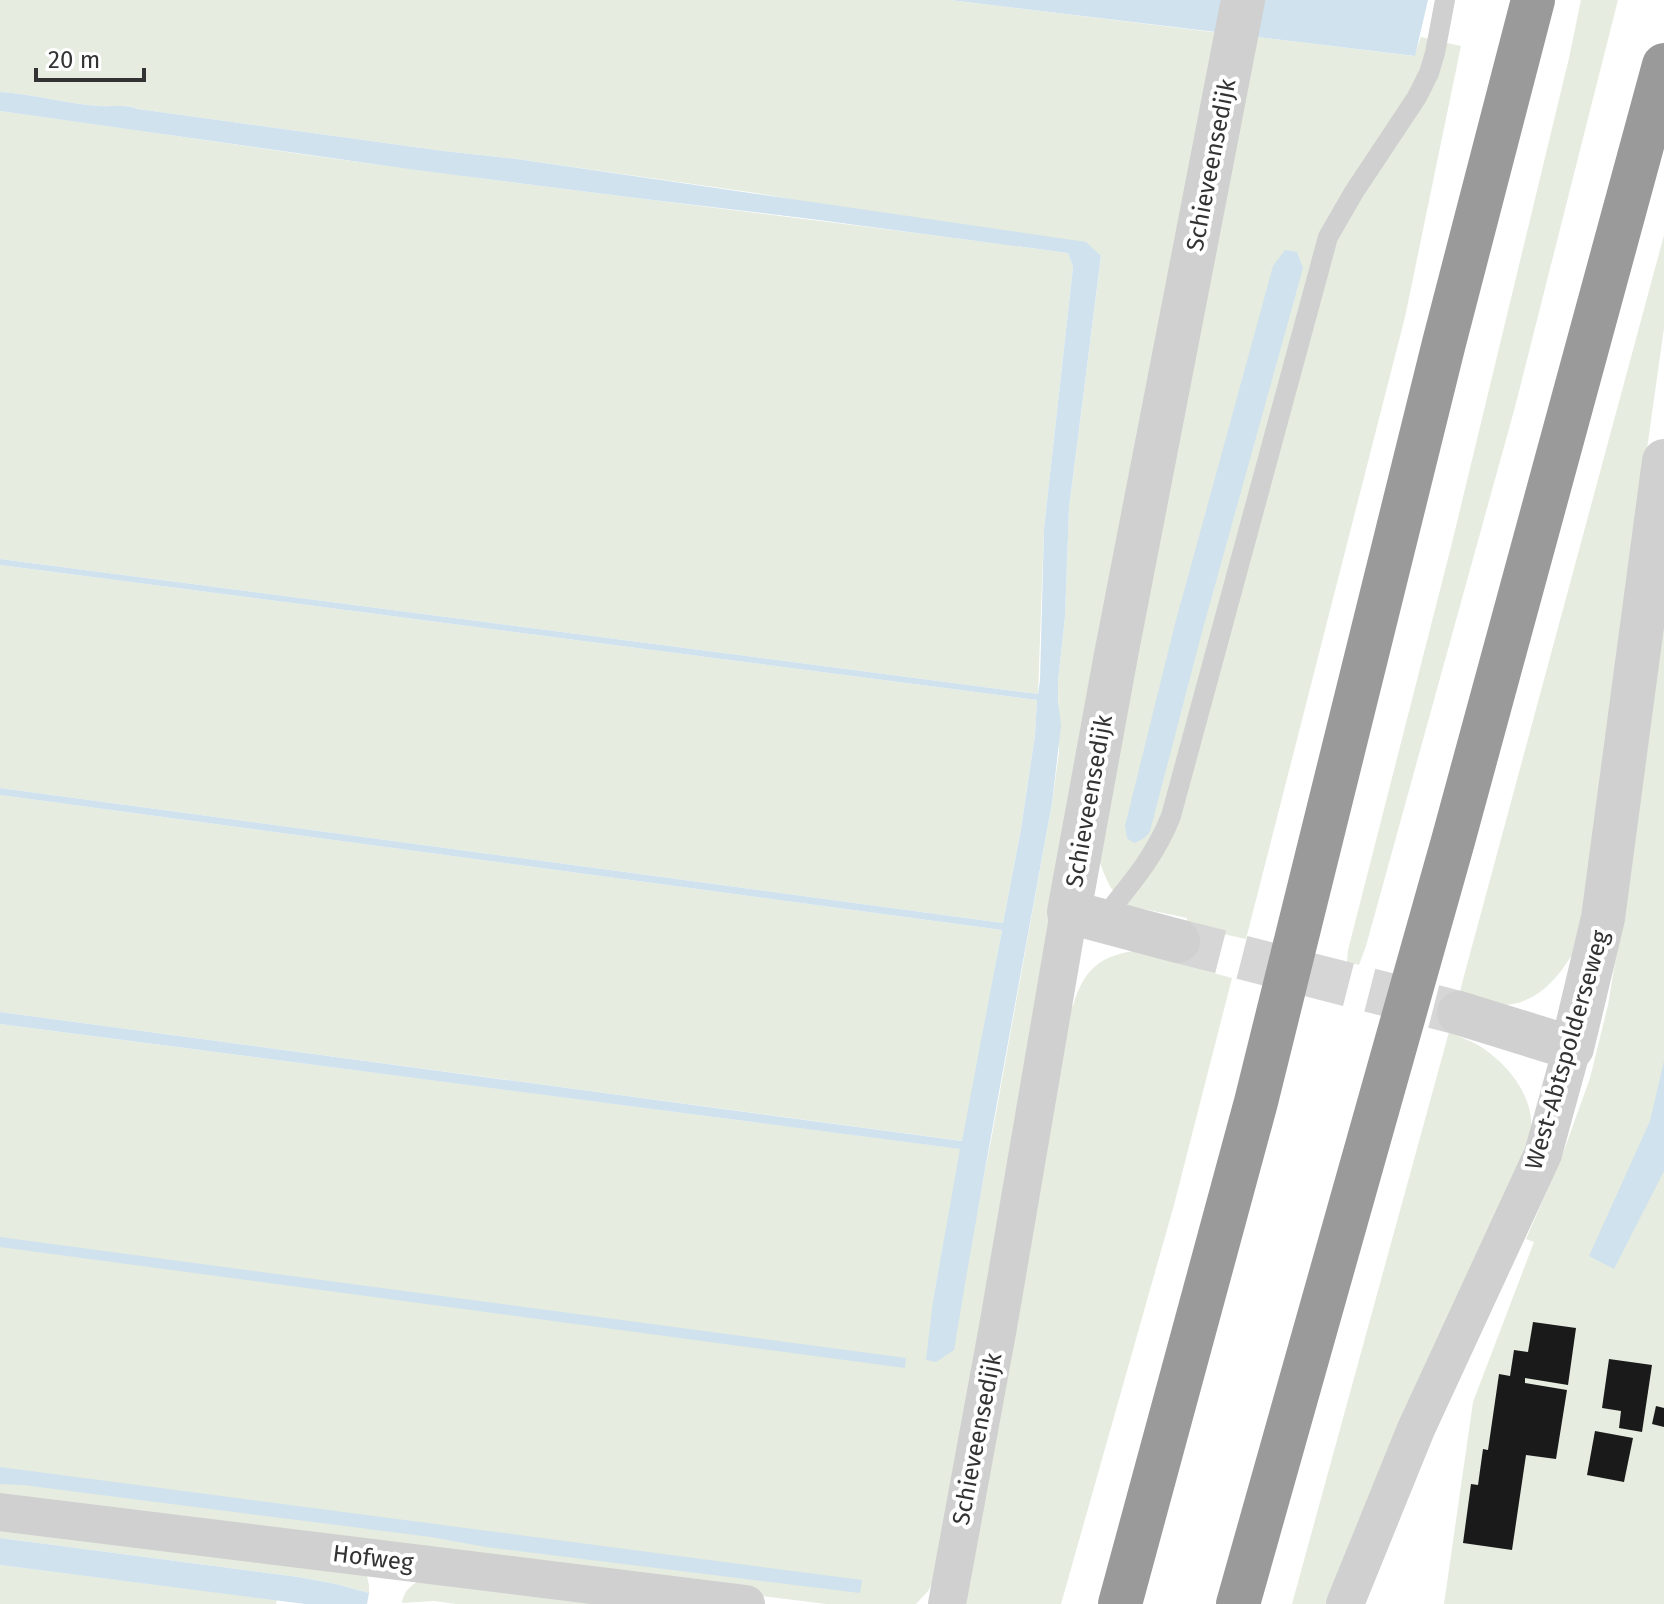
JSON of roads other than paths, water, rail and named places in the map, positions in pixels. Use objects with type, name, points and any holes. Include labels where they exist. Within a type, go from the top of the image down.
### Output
[{"type":"highway","points":[[1444,343],[1508,0]]},
{"type":"highway","points":[[1120,1604],[1256,1102],[1444,343],[1533,0]]},
{"type":"highway","points":[[1238,1604],[1453,841],[1664,65]]},
{"type":"street","name":"Schieveensedijk","points":[[947,1604],[1001,1312],[1085,916],[1116,655],[1243,0]]},
{"type":"street","name":"West-Abtspolderseweg","points":[[1345,1604],[1416,1429],[1543,1154],[1603,918],[1664,461]]},
{"type":"street","points":[[1085,916],[1178,941]]},
{"type":"street","points":[[1459,1013],[1572,1048]]},
{"type":"street","name":"Hofweg","points":[[0,1512],[746,1604]]},
{"type":"lane","points":[[1085,916],[1146,866],[1162,839],[1171,816],[1328,237],[1429,73],[1445,0]]},
{"type":"water","points":[[950,0],[1428,0],[1415,56]]},
{"type":"water","points":[[0,92],[517,159],[1086,242],[1101,256],[1069,508],[1065,617],[1058,681],[1061,726],[1052,803],[954,1350],[936,1362],[926,1360],[933,1301],[960,1149],[0,1024],[0,1012],[962,1141],[1002,930],[0,795],[0,788],[1003,923],[1021,829],[1037,700],[0,565],[0,559],[1038,694],[1044,528],[1073,267],[1068,253],[416,170],[0,111]]},
{"type":"water","points":[[1285,250],[1297,252],[1303,268],[1150,831],[1134,843],[1127,838],[1125,826],[1175,624],[1273,266]]},
{"type":"water","points":[[1664,1061],[1664,1171],[1614,1269],[1589,1256],[1650,1121]]},
{"type":"water","points":[[0,1237],[906,1358],[905,1368],[0,1247]]},
{"type":"water","points":[[0,1467],[862,1580],[860,1593],[0,1484]]},
{"type":"water","points":[[0,1538],[298,1577],[369,1593],[367,1604],[305,1604],[0,1565]]},
{"type":"tunnel","points":[[1178,941],[1459,1013]]}]
